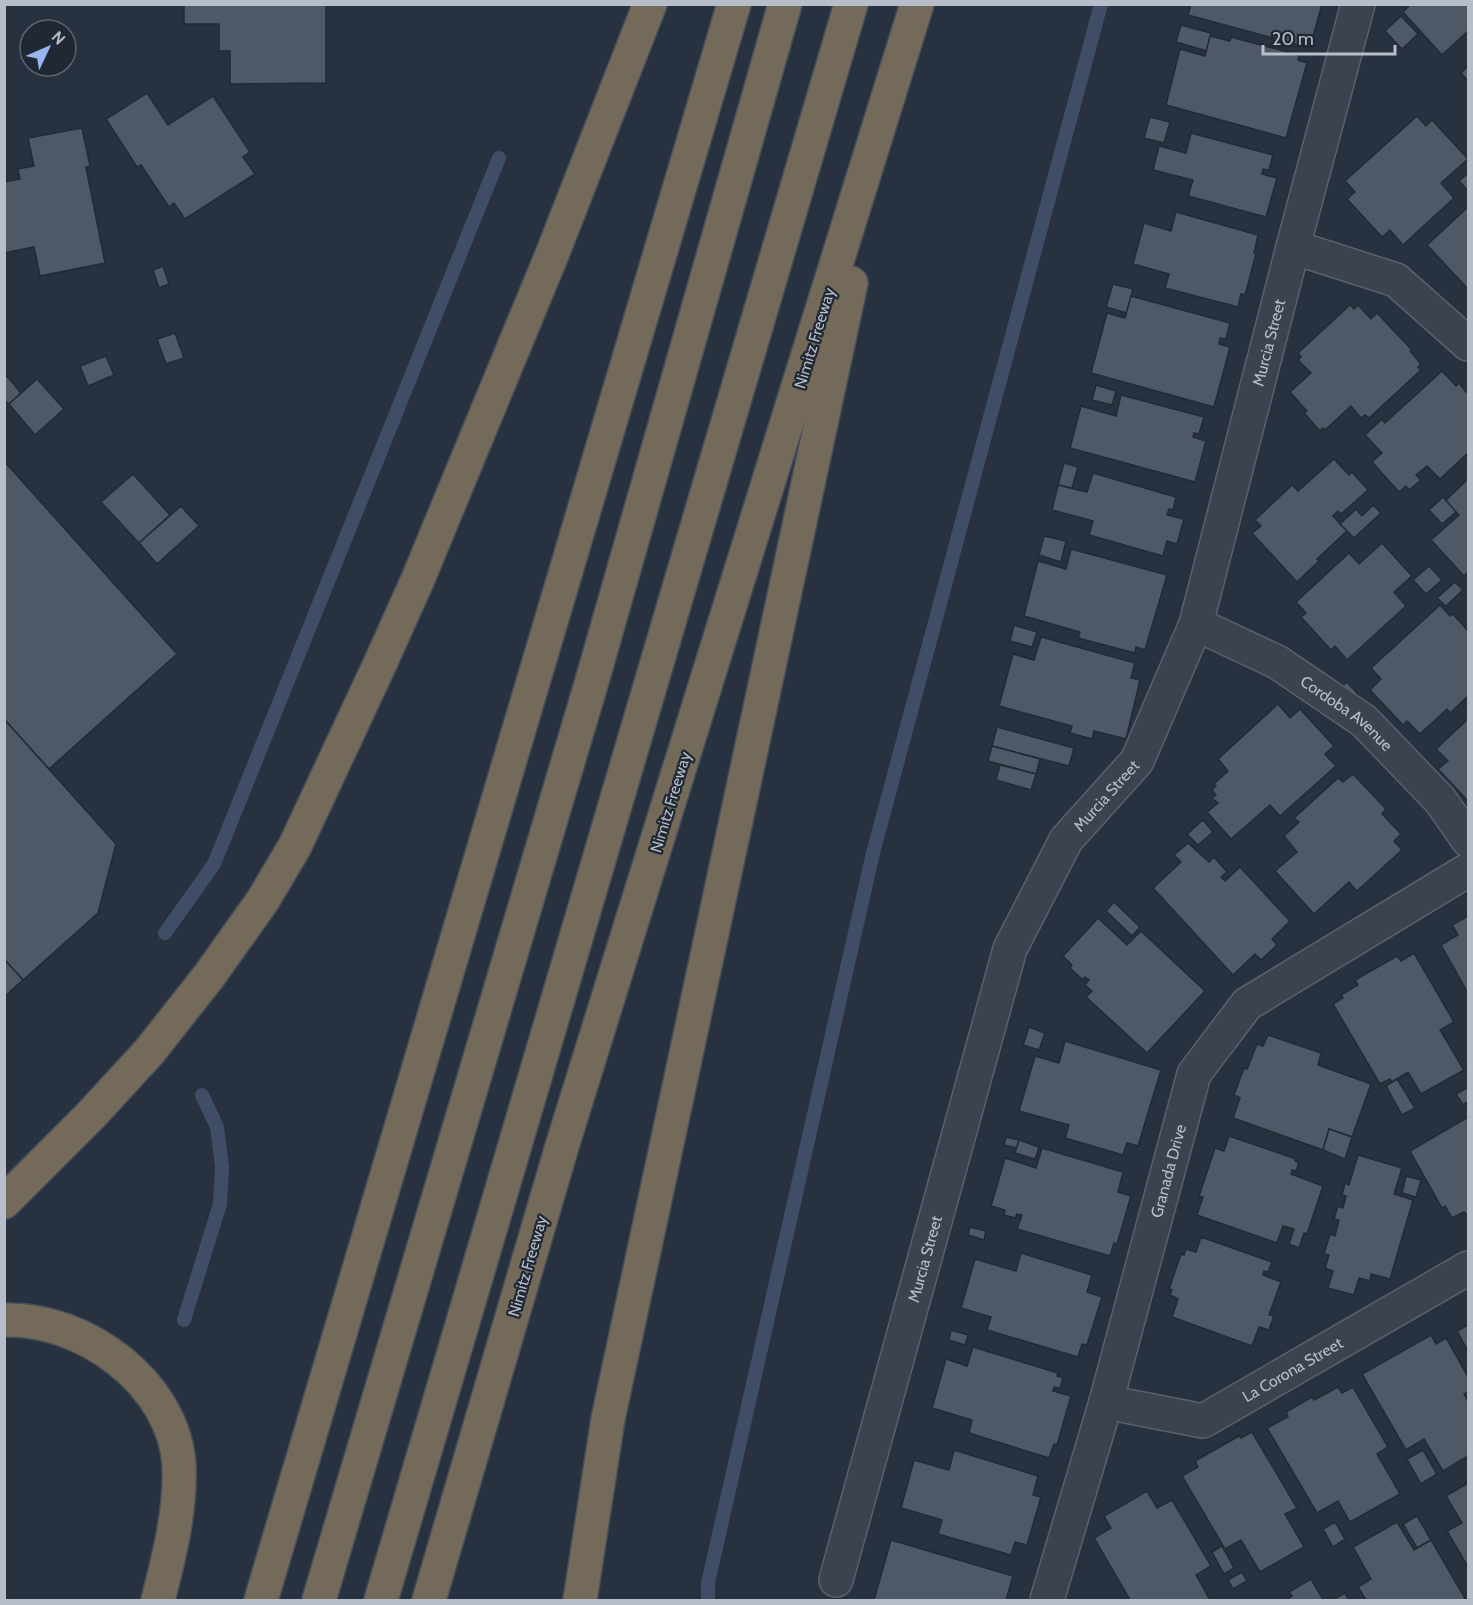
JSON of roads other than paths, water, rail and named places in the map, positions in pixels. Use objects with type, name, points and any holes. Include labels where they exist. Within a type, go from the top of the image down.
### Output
[{"type":"highway","points":[[4,1202],[85,1122],[149,1052],[209,976],[263,900],[295,846],[380,666],[418,579],[550,257],[650,4]]},
{"type":"highway","points":[[261,1600],[734,4]]},
{"type":"highway","points":[[319,1600],[592,681],[785,4]]},
{"type":"highway","points":[[381,1600],[850,4]]},
{"type":"highway","name":"Nimitz Freeway","points":[[429,1600],[563,1143],[917,4]]},
{"type":"highway","points":[[580,1600],[608,1419],[895,79]]},
{"type":"highway","points":[[4,1320],[46,1323],[86,1338],[120,1361],[150,1391],[170,1426],[178,1463],[178,1500],[158,1600]]},
{"type":"street","name":"Murcia Street","points":[[836,1580],[1010,949],[1066,840],[1137,761],[1196,624],[1358,4]]},
{"type":"street","points":[[1293,247],[1396,280],[1468,344]]},
{"type":"street","name":"Cordoba Avenue","points":[[1196,624],[1277,662],[1364,722],[1440,800],[1468,840]]},
{"type":"street","name":"Granada Drive","points":[[1047,1600],[1106,1402],[1194,1074],[1247,1004],[1468,870]]},
{"type":"street","name":"La Corona Street","points":[[1106,1402],[1203,1421],[1468,1268]]},
{"type":"waterway","points":[[708,1600],[708,1583],[873,853],[1101,4]]},
{"type":"waterway","points":[[165,933],[214,864],[499,158]]},
{"type":"waterway","points":[[184,1320],[220,1204],[222,1167],[217,1127],[202,1095]]}]
